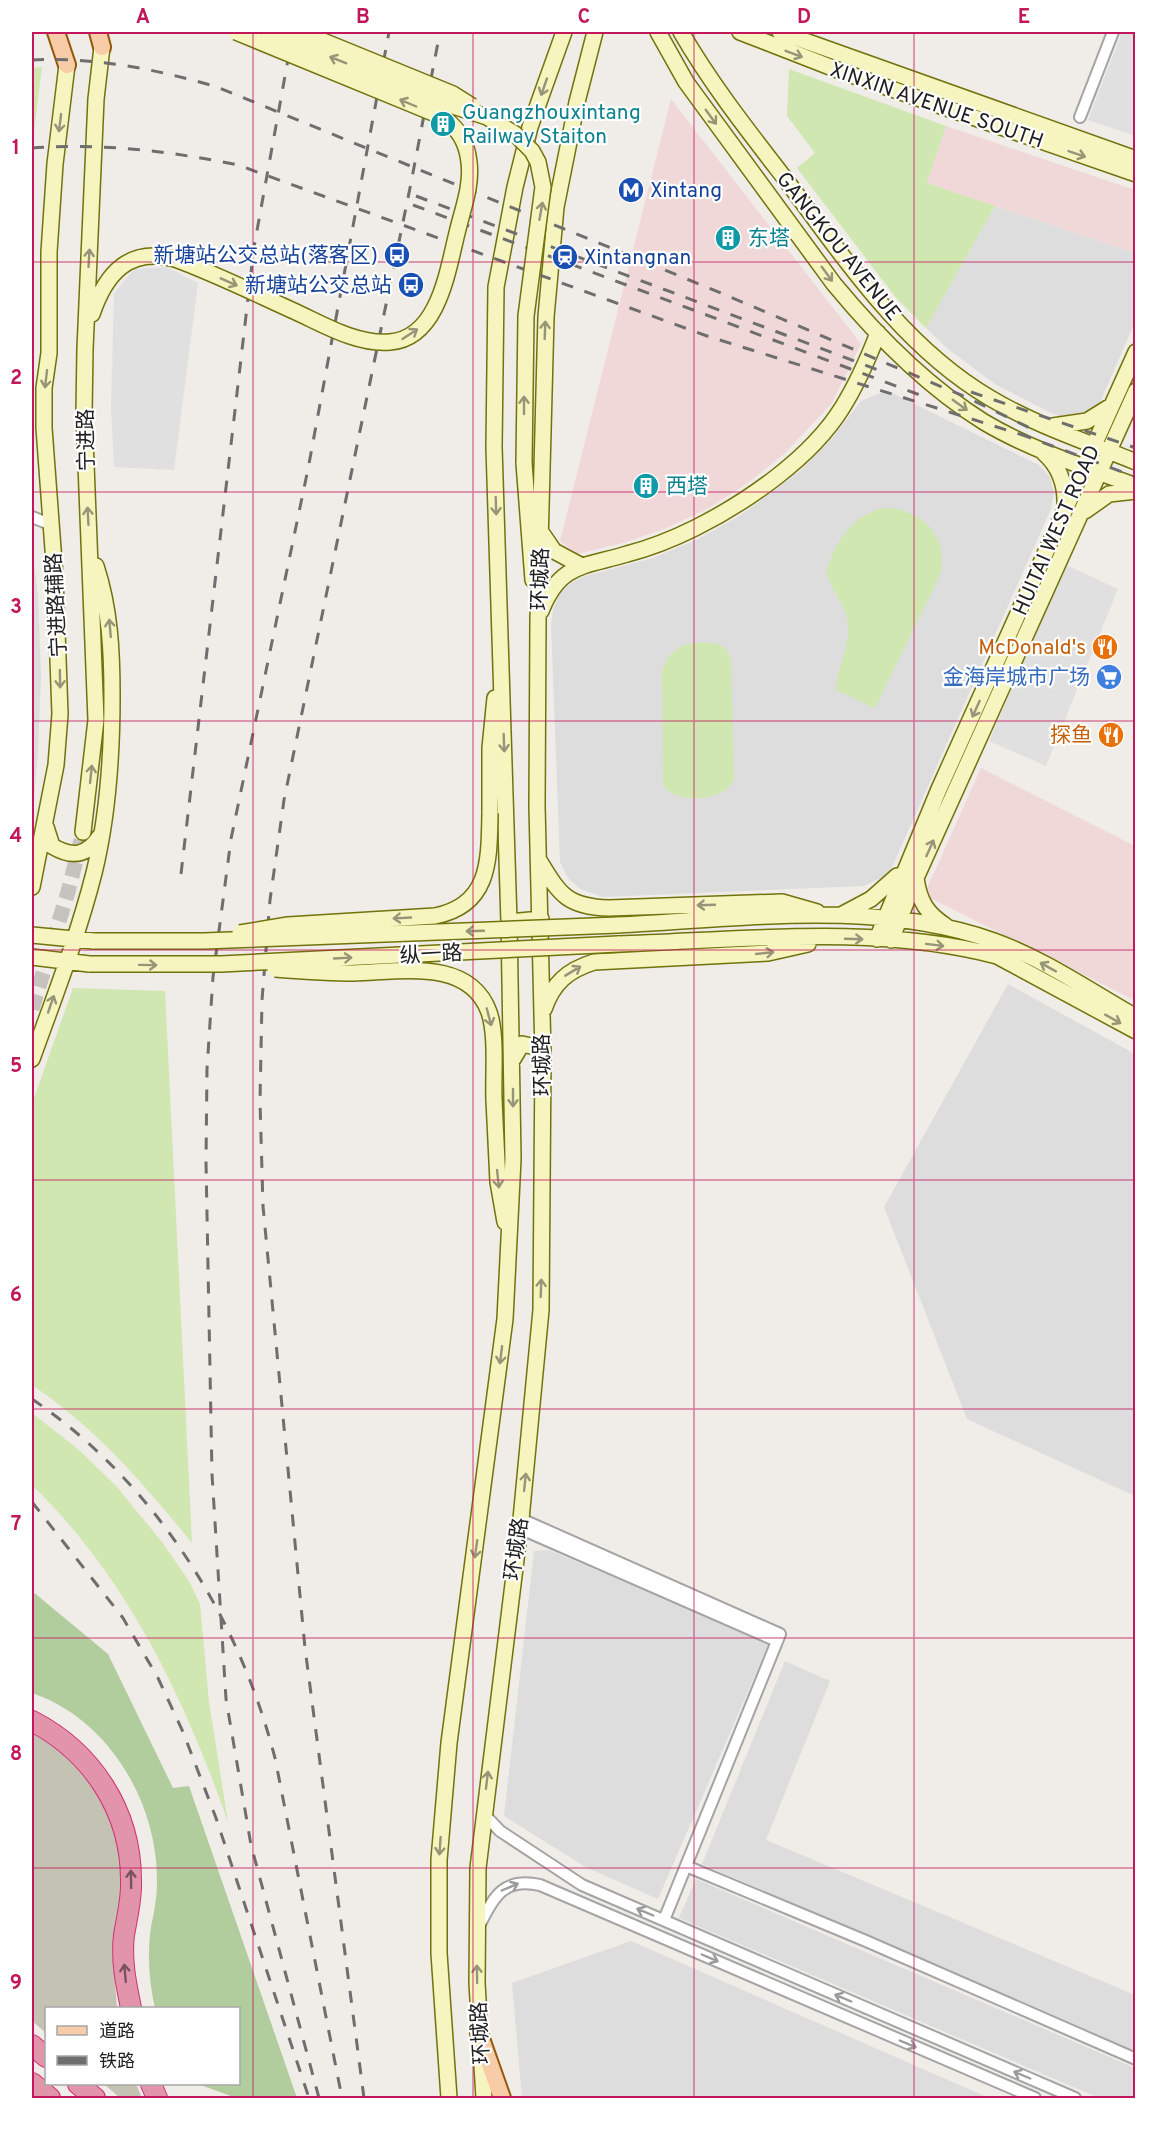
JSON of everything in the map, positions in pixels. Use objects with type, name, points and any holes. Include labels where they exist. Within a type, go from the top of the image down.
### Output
[{"type":"highway","points":[[32,1721],[69,1744],[85,1760],[107,1790],[122,1825],[132,1880],[124,1937],[124,1975],[131,2007]]},
{"type":"highway","points":[[32,2045],[45,2056]]},
{"type":"highway","points":[[32,2083],[50,2098]]},
{"type":"highway","points":[[79,2085],[95,2098]]},
{"type":"main road","points":[[56,32],[67,65]]},
{"type":"main road","points":[[479,2033],[502,2098]]},
{"type":"street","points":[[236,32],[438,115],[455,127],[461,136]]},
{"type":"street","points":[[269,32],[435,100],[487,117]]},
{"type":"street","points":[[301,32],[453,94],[515,134],[532,151],[538,162],[543,187],[526,316],[524,464],[530,562],[539,603]]},
{"type":"street","name":"环城路","points":[[510,1248],[513,1059],[494,447],[496,287],[515,187],[530,127],[564,32]]},
{"type":"street","name":"环城路","points":[[484,2098],[479,2033],[476,1932],[478,1869],[483,1813],[520,1524],[541,1310],[543,1056],[538,620],[546,317],[556,207],[595,32]]},
{"type":"street","points":[[589,52],[606,32]]},
{"type":"street","name":"GANGKOU AVENUE","points":[[658,32],[686,82],[834,284],[919,375],[984,422],[1040,449],[1136,486]]},
{"type":"street","name":"GANGKOU AVENUE","points":[[681,32],[703,68],[854,271],[896,320],[967,383],[990,399],[1102,448],[1136,459]]},
{"type":"street","name":"XINXIN AVENUE SOUTH","points":[[740,32],[843,72],[1136,174]]},
{"type":"street","name":"XINXIN AVENUE SOUTH","points":[[780,32],[1136,159]]},
{"type":"street","points":[[1080,117],[1113,32]]},
{"type":"street","name":"宁进路","points":[[83,832],[96,720],[85,349],[100,39]]},
{"type":"street","name":"宁进路辅路","points":[[32,885],[56,765],[60,714],[52,525],[44,428],[49,252],[55,164],[67,65]]},
{"type":"street","points":[[686,82],[692,69],[703,68]]},
{"type":"street","points":[[85,349],[98,295],[109,278],[134,259],[160,255],[175,259],[348,334],[381,342],[402,340],[426,321],[437,303],[445,281],[470,176],[466,146],[451,115],[435,100]]},
{"type":"street","points":[[538,620],[550,591],[564,576],[580,565],[626,555],[682,534],[735,506],[774,478],[809,446],[841,410],[878,333]]},
{"type":"street","name":"HUITAI WEST ROAD","points":[[891,920],[916,878],[1102,448],[1113,404],[1136,352]]},
{"type":"street","name":"HUITAI WEST ROAD","points":[[1102,448],[1123,420],[1136,391]]},
{"type":"street","points":[[1050,426],[1087,421],[1113,404]]},
{"type":"street","points":[[1123,420],[1123,438],[1136,459]]},
{"type":"street","points":[[1040,449],[1058,469],[1071,517],[1109,494],[1136,491]]},
{"type":"street","points":[[32,517],[52,525]]},
{"type":"street","points":[[542,532],[554,551],[580,565]]},
{"type":"street","name":"宁进路辅路","points":[[34,1052],[74,939],[95,871],[110,772],[112,656],[107,604],[90,548]]},
{"type":"street","name":"HUITAI WEST ROAD","points":[[884,940],[905,867],[1052,560]]},
{"type":"street","points":[[204,941],[274,926],[435,916],[456,910],[474,896],[485,875],[489,856],[491,724],[501,659]]},
{"type":"street","points":[[45,824],[52,846],[71,855],[83,853],[94,845],[101,834]]},
{"type":"street","points":[[539,861],[553,885],[568,899],[586,907],[782,902],[832,915],[891,920],[952,929],[1004,946],[1136,1017]]},
{"type":"street","points":[[832,915],[882,891],[905,867]]},
{"type":"street","points":[[916,878],[924,906],[938,921],[952,929]]},
{"type":"street","points":[[609,908],[598,921],[596,938],[599,948],[611,960]]},
{"type":"street","name":"纵一路","points":[[32,935],[94,941],[204,941],[832,915]]},
{"type":"street","points":[[509,922],[540,919]]},
{"type":"street","points":[[541,1018],[551,992],[568,973],[594,962],[768,953],[831,938],[884,940],[973,950],[997,956],[1136,1031]]},
{"type":"street","name":"纵一路","points":[[32,957],[89,964],[221,964],[618,945],[831,938]]},
{"type":"street","points":[[221,964],[319,973],[432,971],[455,977],[475,989],[489,1012],[498,1182],[510,1248],[505,1319],[449,1743],[442,1824],[439,1953],[449,2098]]},
{"type":"street","points":[[32,1020],[37,1029],[34,1052]]},
{"type":"street","points":[[513,1059],[517,1048],[529,1044],[543,1056]]},
{"type":"street","points":[[520,1524],[778,1638],[664,1920]]},
{"type":"street","points":[[483,1813],[500,1831],[563,1874],[1076,2098]]},
{"type":"street","points":[[686,1866],[866,1941],[1136,2059]]},
{"type":"street","points":[[476,1932],[491,1903],[503,1888],[516,1883],[540,1885],[1035,2098]]},
{"type":"shaded area","points":[[1122,32],[1135,32],[1135,136],[1088,120]]},
{"type":"shaded area","points":[[671,99],[861,344],[832,403],[784,454],[748,483],[709,508],[667,528],[623,543],[577,554],[560,541]]},
{"type":"shaded area","points":[[946,126],[1135,190],[1135,253],[927,183]]},
{"type":"shaded area","points":[[995,206],[1135,253],[1135,322],[1098,407],[1068,420],[995,384],[948,349],[926,328]]},
{"type":"shaded area","points":[[167,267],[198,283],[174,470],[114,467],[111,407],[114,293],[134,269]]},
{"type":"shaded area","points":[[32,314],[34,314],[34,478],[32,480]]},
{"type":"shaded area","points":[[890,392],[1039,465],[1050,477],[1054,493],[1051,509],[889,874],[864,886],[603,897],[580,889],[568,878],[560,862],[551,625],[553,609],[559,595],[569,584],[582,577],[653,558],[698,539],[741,515],[800,471],[834,436],[861,401],[880,393]]},
{"type":"shaded area","points":[[32,545],[38,595],[41,674],[38,754],[32,818]]},
{"type":"shaded area","points":[[1066,565],[1118,589],[1046,766],[989,741]]},
{"type":"shaded area","points":[[981,768],[1135,846],[1134,1000],[924,895]]},
{"type":"shaded area","points":[[1008,984],[1135,1054],[1135,1496],[967,1419],[884,1207]]},
{"type":"shaded area","points":[[549,1550],[769,1643],[658,1899],[587,1868],[504,1816],[534,1551]]},
{"type":"shaded area","points":[[785,1661],[830,1681],[766,1840],[1135,1995],[1135,2051],[702,1864]]},
{"type":"shaded area","points":[[32,1731],[45,1737],[79,1766],[100,1795],[114,1827],[122,1862],[122,1898],[115,1936],[114,1968],[117,2007],[45,2007],[45,2032],[32,2021]]},
{"type":"shaded area","points":[[696,1879],[1135,2068],[1135,2098],[1099,2098],[679,1918]]},
{"type":"shaded area","points":[[631,1941],[989,2098],[522,2098],[512,1983]]},
{"type":"shaded area","points":[[105,2085],[136,2085],[142,2098],[120,2098]]},
{"type":"green space","points":[[42,67],[33,140],[32,140],[32,68]]},
{"type":"green space","points":[[789,69],[946,126],[927,183],[995,206],[926,328],[897,299],[797,168],[815,153],[787,116]]},
{"type":"green space","points":[[883,508],[896,509],[918,517],[935,534],[942,556],[941,569],[934,587],[875,708],[836,690],[847,641],[848,625],[844,610],[830,583],[827,569],[836,548],[848,530],[863,516]]},
{"type":"green space","points":[[692,643],[720,645],[725,648],[731,658],[734,778],[730,786],[722,792],[699,798],[676,795],[663,783],[662,672],[672,653]]},
{"type":"green space","points":[[73,988],[165,991],[192,1543],[137,1478],[98,1438],[32,1385],[32,1104]]},
{"type":"green space","points":[[32,1413],[79,1450],[116,1486],[162,1542],[189,1581],[200,1604],[209,1702],[228,1822],[193,1730],[150,1642],[97,1559],[32,1485]]},
{"type":"green space","points":[[32,1591],[108,1654],[173,1788],[189,1786],[297,2098],[236,2098],[201,2085],[240,2085],[240,2007],[155,2007],[149,1958],[157,1882],[155,1852],[149,1823],[138,1794],[124,1768],[106,1743],[84,1722],[60,1705],[32,1693]]},
{"type":"tunnel","points":[[32,1009],[68,892],[83,832]]},
{"type":"railway","points":[[181,874],[254,247],[293,32]]},
{"type":"railway","points":[[319,2098],[251,1845],[226,1699],[212,1474],[206,1162],[207,1069],[213,977],[231,839],[308,469],[389,32]]},
{"type":"railway","points":[[364,2098],[305,1648],[263,1206],[260,1101],[262,1000],[270,900],[284,800],[440,32]]},
{"type":"railway","points":[[32,60],[102,62],[171,75],[217,87],[721,293],[968,398],[1032,429]]},
{"type":"railway","points":[[32,148],[135,149],[238,165],[707,336],[1029,437]]},
{"type":"railway","points":[[416,196],[881,371]]},
{"type":"railway","points":[[413,205],[928,398]]},
{"type":"railway","points":[[971,392],[1136,448]]},
{"type":"railway","points":[[1020,434],[1136,477]]},
{"type":"railway","points":[[32,1399],[76,1432],[116,1470],[153,1511],[185,1556],[214,1603],[239,1653],[259,1705],[275,1758],[342,2098]]},
{"type":"railway","points":[[32,1502],[123,1618],[158,1678],[183,1732],[216,1818],[309,2098]]},
{"type":"place","name":"Guangzhouxintang Railway Staiton","points":[[443,124]]},
{"type":"place","name":"Xintang","points":[[631,190]]},
{"type":"place","name":"东塔","points":[[728,238]]},
{"type":"place","name":"新塘站公交总站(落客区)","points":[[397,255]]},
{"type":"place","name":"Xintangnan","points":[[565,257]]},
{"type":"place","name":"新塘站公交总站","points":[[411,285]]},
{"type":"place","name":"西塔","points":[[646,486]]},
{"type":"place","name":"McDonald's","points":[[1105,647]]},
{"type":"place","name":"金海岸城市广场","points":[[1109,677]]},
{"type":"place","name":"探鱼","points":[[1111,735]]}]
